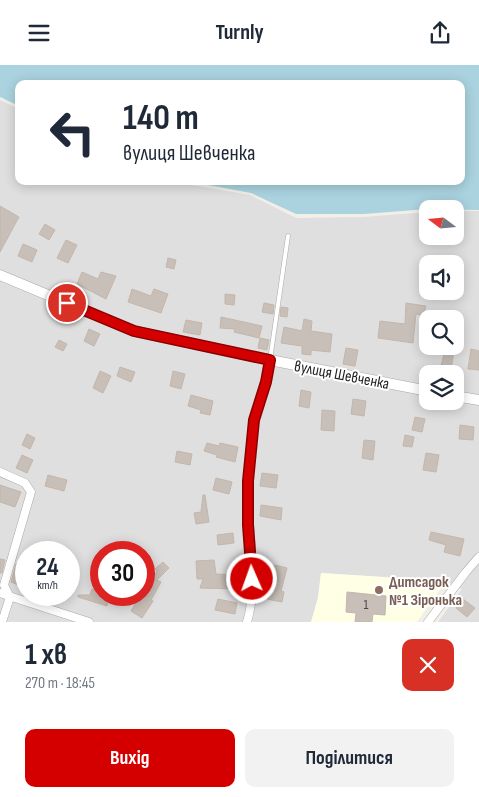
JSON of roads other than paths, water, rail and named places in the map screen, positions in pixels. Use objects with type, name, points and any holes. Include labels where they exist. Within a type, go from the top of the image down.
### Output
[{"type":"street","name":"вулиця Шевченка","points":[[0,275],[134,331],[419,389]]},
{"type":"street","points":[[247,622],[252,607],[248,481],[254,420],[266,382],[270,360]]},
{"type":"street","points":[[464,398],[479,400]]},
{"type":"street","points":[[0,472],[25,483],[31,492],[4,585],[10,597],[2,622]]},
{"type":"street","points":[[428,622],[466,571],[479,557]]},
{"type":"street","points":[[0,593],[89,622]]},
{"type":"lane","points":[[270,360],[288,236]]},
{"type":"water","points":[[0,65],[479,65],[479,210],[464,210],[464,200],[419,200],[419,210],[364,214],[296,214],[251,193],[208,185],[465,185],[465,80],[15,80],[15,104],[0,97]]},
{"type":"place","name":"Дитсадок №1 Зіронька","points":[[379,590]]}]
